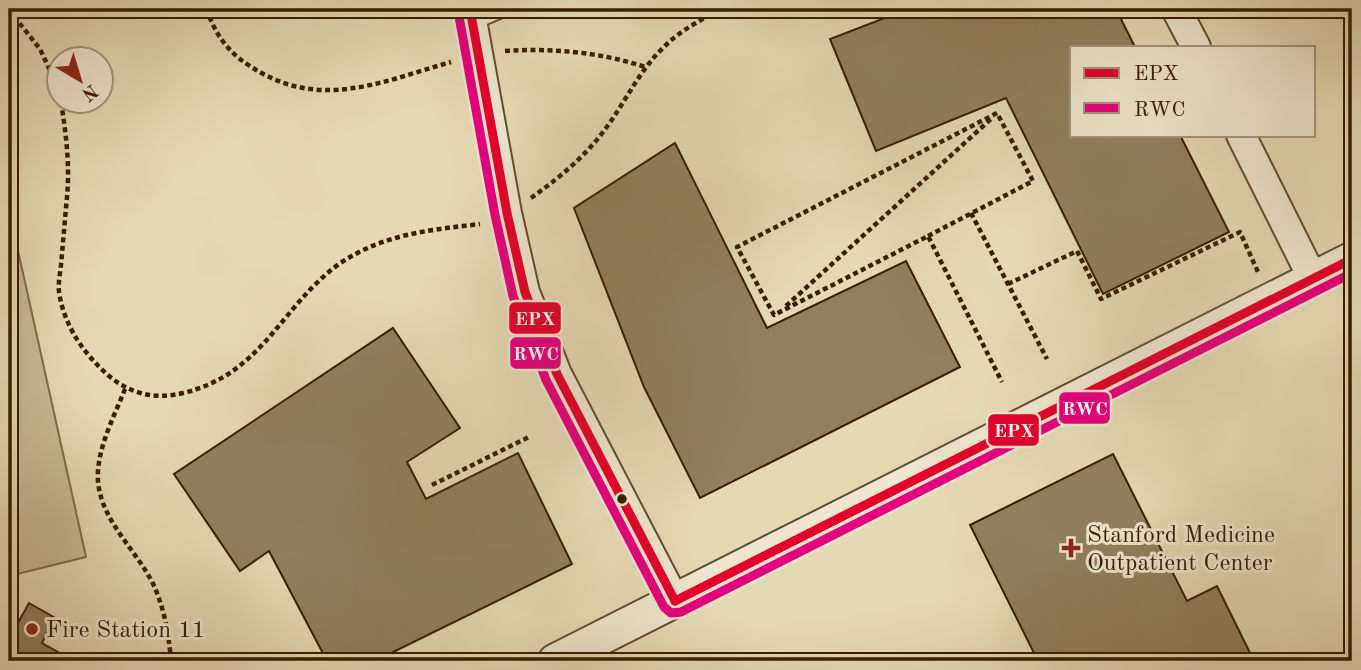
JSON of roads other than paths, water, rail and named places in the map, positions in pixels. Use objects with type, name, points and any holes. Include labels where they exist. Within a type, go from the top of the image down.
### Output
[{"type":"street","points":[[1176,9],[1195,46]]},
{"type":"street","points":[[471,15],[507,213],[525,292],[557,374],[675,600]]},
{"type":"street","points":[[1242,136],[1313,279]]},
{"type":"street","points":[[555,661],[1352,259]]},
{"type":"lane","points":[[471,15],[505,9]]},
{"type":"place","name":"Stanford Medicine Outpatient Center","points":[[1071,548]]},
{"type":"place","name":"Fire Station 11","points":[[32,629]]}]
